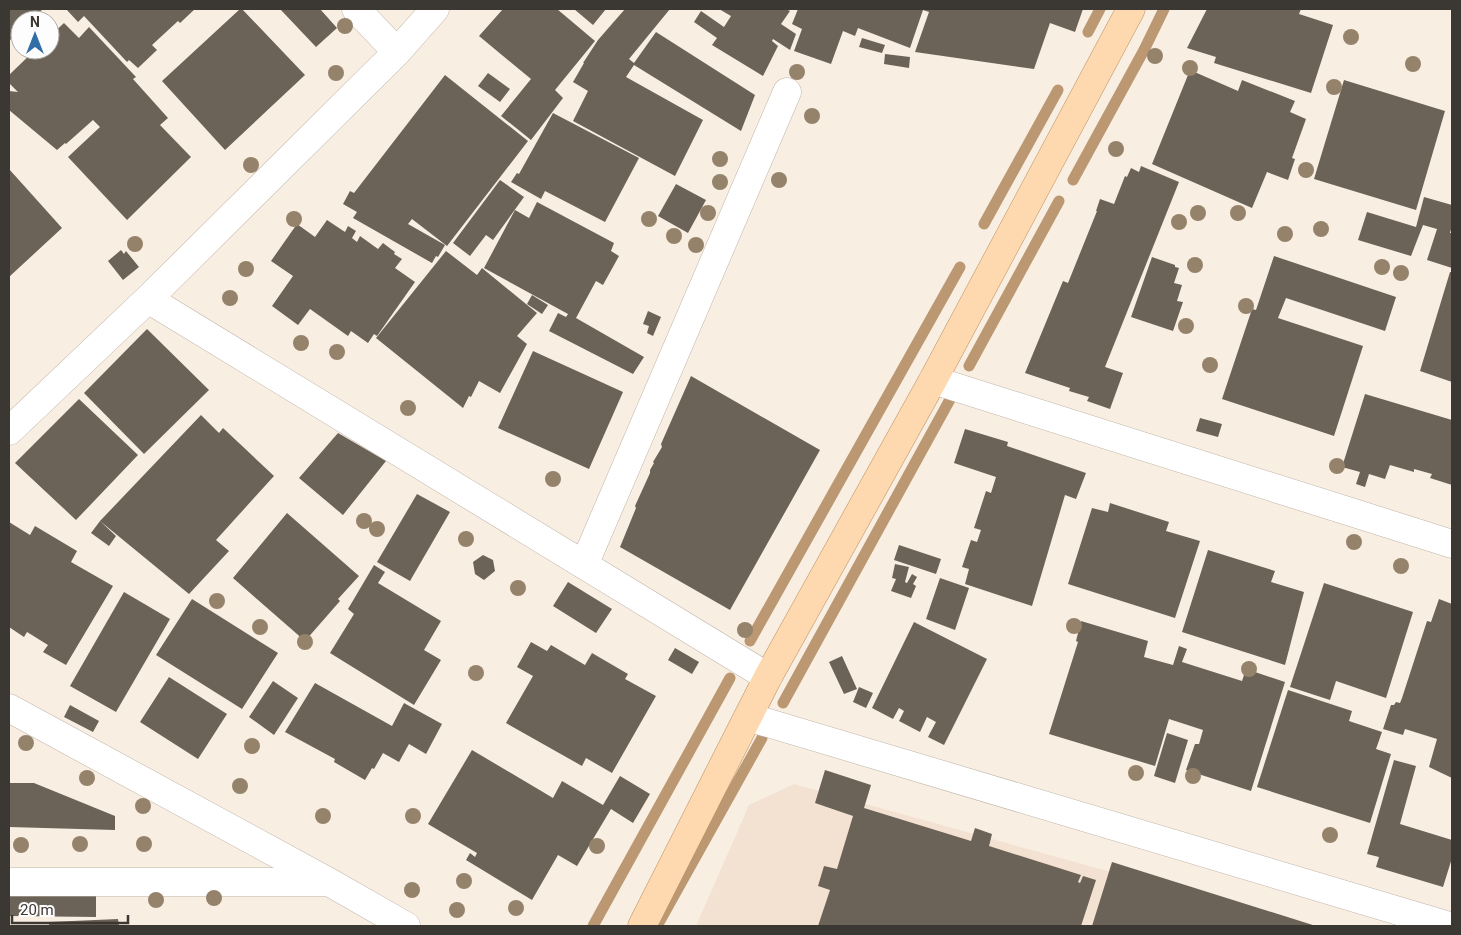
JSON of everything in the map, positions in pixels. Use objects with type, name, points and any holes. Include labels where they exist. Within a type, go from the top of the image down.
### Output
[{"type":"main road","points":[[642,926],[768,677],[933,380],[1131,9]]},
{"type":"street","points":[[356,9],[397,52]]},
{"type":"street","points":[[9,431],[148,299],[397,52],[435,9]]},
{"type":"street","points":[[584,565],[787,92]]},
{"type":"street","points":[[148,299],[768,677]]},
{"type":"street","points":[[933,380],[1452,544]]},
{"type":"street","points":[[9,708],[329,882],[406,926]]},
{"type":"street","points":[[748,717],[1449,926]]},
{"type":"street","points":[[9,882],[329,882]]},
{"type":"shaded area","points":[[794,784],[1305,926],[696,926],[749,805]]},
{"type":"building","points":[[9,9],[43,9],[10,10],[9,41]]},
{"type":"building","points":[[66,9],[195,9],[180,23],[178,21],[152,45],[157,50],[138,68],[129,60],[127,62],[84,16],[78,22]]},
{"type":"building","points":[[240,9],[305,75],[225,150],[162,81]]},
{"type":"building","points":[[280,9],[320,9],[337,28],[316,47]]},
{"type":"building","points":[[503,9],[557,9],[595,41],[555,90],[563,98],[531,140],[501,116],[531,79],[479,36]]},
{"type":"building","points":[[574,9],[606,9],[593,25]]},
{"type":"building","points":[[625,9],[670,9],[629,59],[634,63],[656,32],[755,95],[741,131],[634,65],[626,77],[703,120],[675,176],[573,121],[588,91],[573,82],[598,40]]},
{"type":"building","points":[[719,9],[786,9],[790,11],[781,24],[796,34],[790,50],[773,39],[772,41],[778,46],[763,76],[712,45],[717,38],[694,22],[701,11],[724,27],[731,16]]},
{"type":"building","points":[[798,9],[1083,9],[1075,32],[1050,23],[1034,69],[915,52],[929,12],[923,10],[910,48],[858,28],[855,36],[843,31],[831,64],[794,51],[802,29],[792,24]]},
{"type":"building","points":[[1207,9],[1301,9],[1299,14],[1333,25],[1311,93],[1214,63],[1216,57],[1187,48]]},
{"type":"building","points":[[64,23],[79,38],[89,27],[136,77],[133,79],[168,118],[160,125],[191,157],[127,220],[68,157],[100,127],[93,120],[57,150],[9,110],[9,91],[18,92],[9,83],[9,75],[25,60],[60,60],[60,27]]},
{"type":"building","points":[[862,38],[885,45],[882,53],[859,47]]},
{"type":"building","points":[[885,54],[910,57],[909,68],[884,64]]},
{"type":"building","points":[[1190,70],[1238,91],[1242,80],[1295,101],[1290,112],[1306,119],[1292,158],[1295,159],[1288,180],[1267,172],[1252,208],[1152,164]]},
{"type":"building","points":[[488,73],[510,89],[500,102],[478,86]]},
{"type":"building","points":[[445,75],[528,141],[447,246],[412,219],[408,224],[445,245],[432,263],[353,218],[357,212],[343,204],[350,191],[354,193]]},
{"type":"building","points":[[1344,80],[1445,111],[1416,210],[1314,179]]},
{"type":"building","points":[[553,113],[639,158],[605,222],[545,191],[541,199],[511,182],[517,173],[519,174]]},
{"type":"building","points":[[1141,166],[1179,182],[1105,367],[1123,373],[1110,409],[1087,401],[1089,397],[1069,391],[1070,388],[1025,373],[1063,281],[1068,283],[1100,199],[1114,204],[1125,176],[1127,177],[1131,168],[1139,172]]},
{"type":"building","points":[[9,169],[62,228],[9,277]]},
{"type":"building","points":[[500,180],[524,197],[493,240],[486,235],[470,256],[453,243]]},
{"type":"building","points":[[676,184],[706,200],[688,233],[658,216]]},
{"type":"building","points":[[1424,197],[1452,205],[1450,233],[1452,233],[1452,268],[1427,260],[1437,229],[1423,225],[1411,256],[1358,240],[1367,212],[1416,227]]},
{"type":"building","points":[[537,202],[614,243],[611,251],[619,256],[603,285],[596,281],[576,318],[644,357],[633,374],[549,331],[558,313],[566,317],[568,314],[484,268],[515,210],[529,218]]},
{"type":"building","points":[[327,220],[345,232],[348,226],[356,231],[352,238],[357,242],[360,236],[378,249],[383,243],[402,259],[395,268],[415,282],[377,336],[374,334],[368,343],[351,331],[348,336],[310,309],[298,325],[272,306],[293,276],[271,261],[297,224],[315,237]]},
{"type":"building","points":[[121,250],[124,254],[126,251],[139,267],[123,280],[108,261]]},
{"type":"building","points":[[446,251],[477,275],[482,268],[537,313],[517,336],[527,344],[500,393],[479,381],[463,408],[376,338]]},
{"type":"building","points":[[1274,256],[1396,297],[1385,331],[1286,298],[1278,318],[1363,346],[1334,436],[1222,399],[1252,309],[1256,310]]},
{"type":"building","points":[[1152,257],[1179,268],[1174,283],[1182,285],[1177,301],[1183,302],[1173,331],[1131,317]]},
{"type":"building","points":[[1450,272],[1452,272],[1452,382],[1420,371]]},
{"type":"building","points":[[532,295],[548,305],[542,314],[527,304]]},
{"type":"building","points":[[648,311],[661,317],[653,336],[647,333],[649,326],[643,324]]},
{"type":"building","points":[[147,329],[209,390],[144,454],[84,393]]},
{"type":"building","points":[[533,351],[623,392],[589,469],[498,428]]},
{"type":"building","points":[[691,376],[820,450],[730,610],[620,547],[653,462],[662,447],[661,444]]},
{"type":"building","points":[[1365,394],[1452,420],[1452,485],[1430,478],[1432,474],[1414,469],[1414,472],[1390,465],[1385,479],[1369,474],[1365,487],[1356,484],[1360,472],[1342,467]]},
{"type":"building","points":[[79,399],[138,455],[76,520],[15,463]]},
{"type":"building","points":[[201,415],[219,433],[223,428],[274,476],[216,540],[229,551],[189,594],[100,521]]},
{"type":"building","points":[[1200,418],[1222,424],[1218,437],[1196,431]]},
{"type":"building","points":[[965,429],[1008,442],[1007,446],[1086,473],[1076,499],[1065,495],[1032,606],[965,584],[969,569],[962,567],[971,540],[977,542],[981,530],[974,528],[986,491],[991,493],[996,477],[954,463]]},
{"type":"building","points":[[338,433],[386,461],[343,515],[299,478]]},
{"type":"building","points":[[417,494],[450,512],[410,581],[377,562]]},
{"type":"building","points":[[1110,503],[1169,522],[1166,531],[1200,541],[1175,618],[1068,584],[1092,508],[1108,512]]},
{"type":"building","points":[[287,513],[359,576],[305,641],[233,578]]},
{"type":"building","points":[[100,521],[116,536],[109,546],[91,533]]},
{"type":"building","points":[[9,522],[30,535],[35,526],[77,551],[71,562],[113,586],[66,665],[43,652],[48,645],[27,632],[24,637],[9,627]]},
{"type":"building","points":[[899,545],[941,559],[936,574],[894,560]]},
{"type":"building","points":[[1208,550],[1275,571],[1271,582],[1304,592],[1285,665],[1182,632]]},
{"type":"building","points":[[483,555],[493,560],[495,571],[484,580],[475,574],[473,562]]},
{"type":"building","points":[[895,564],[909,567],[905,582],[907,583],[912,574],[917,577],[913,584],[916,586],[911,598],[891,591],[896,579],[892,578]]},
{"type":"building","points":[[374,565],[385,572],[378,583],[441,621],[424,650],[441,660],[414,705],[330,653],[354,614],[348,609]]},
{"type":"building","points":[[940,578],[969,588],[955,630],[926,619]]},
{"type":"building","points":[[568,582],[612,609],[596,633],[553,606]]},
{"type":"building","points":[[1324,583],[1413,612],[1386,698],[1336,681],[1330,700],[1290,687]]},
{"type":"building","points":[[124,592],[170,619],[116,712],[70,686]]},
{"type":"building","points":[[192,599],[278,653],[242,709],[156,655]]},
{"type":"building","points":[[1439,599],[1452,604],[1452,778],[1429,767],[1437,739],[1405,729],[1403,735],[1383,729],[1391,705],[1394,705],[1396,702],[1400,703],[1427,621],[1431,622]]},
{"type":"building","points":[[1081,621],[1148,641],[1144,657],[1173,665],[1179,646],[1187,649],[1182,662],[1242,681],[1246,669],[1285,682],[1251,791],[1186,770],[1195,744],[1199,744],[1203,730],[1169,719],[1155,766],[1049,734],[1078,642],[1076,641]]},
{"type":"building","points":[[914,622],[987,659],[944,745],[928,737],[936,722],[927,717],[920,732],[899,721],[904,711],[899,708],[893,719],[872,708]]},
{"type":"building","points":[[531,642],[547,651],[551,645],[585,665],[592,653],[628,674],[625,679],[656,696],[612,773],[586,758],[582,766],[506,723],[533,676],[517,667]]},
{"type":"building","points":[[675,648],[699,662],[692,674],[668,660]]},
{"type":"building","points":[[842,656],[857,689],[844,694],[829,662]]},
{"type":"building","points":[[169,677],[227,714],[198,759],[140,722]]},
{"type":"building","points":[[273,681],[298,698],[274,735],[249,717]]},
{"type":"building","points":[[315,683],[392,726],[404,703],[442,724],[426,754],[409,744],[399,762],[383,753],[365,780],[334,762],[335,759],[285,732]]},
{"type":"building","points":[[859,687],[873,693],[866,708],[853,702]]},
{"type":"building","points":[[1288,690],[1352,711],[1349,721],[1382,732],[1376,749],[1391,754],[1370,823],[1257,787]]},
{"type":"building","points":[[70,705],[99,721],[93,732],[64,717]]},
{"type":"building","points":[[1167,733],[1188,740],[1175,783],[1154,776]]},
{"type":"building","points":[[472,750],[553,798],[562,781],[603,805],[620,776],[650,794],[633,823],[611,809],[577,866],[558,855],[532,900],[466,860],[470,853],[475,857],[477,853],[428,824]]},
{"type":"building","points":[[1394,760],[1416,766],[1400,824],[1452,840],[1452,858],[1443,887],[1376,867],[1379,857],[1367,854]]},
{"type":"building","points":[[825,770],[871,785],[864,808],[971,841],[975,828],[992,834],[989,846],[1081,875],[1078,882],[1080,883],[1083,876],[1096,880],[1081,926],[818,926],[830,890],[818,886],[824,866],[837,869],[853,816],[815,803]]},
{"type":"building","points":[[9,783],[34,783],[115,816],[115,830],[9,827]]},
{"type":"building","points":[[1112,862],[1316,926],[1092,926]]},
{"type":"building","points":[[10,885],[96,885],[96,917],[10,916]]},
{"type":"building","points":[[118,919],[119,926],[49,926],[49,922]]},
{"type":"waterway","points":[[1088,32],[1100,9]]},
{"type":"waterway","points":[[1073,180],[1144,50],[1164,9]]},
{"type":"waterway","points":[[984,224],[1058,90]]},
{"type":"waterway","points":[[969,366],[1059,201]]},
{"type":"waterway","points":[[750,641],[960,267]]},
{"type":"waterway","points":[[783,703],[953,394]]},
{"type":"waterway","points":[[593,926],[730,678]]},
{"type":"waterway","points":[[657,926],[762,738]]}]
